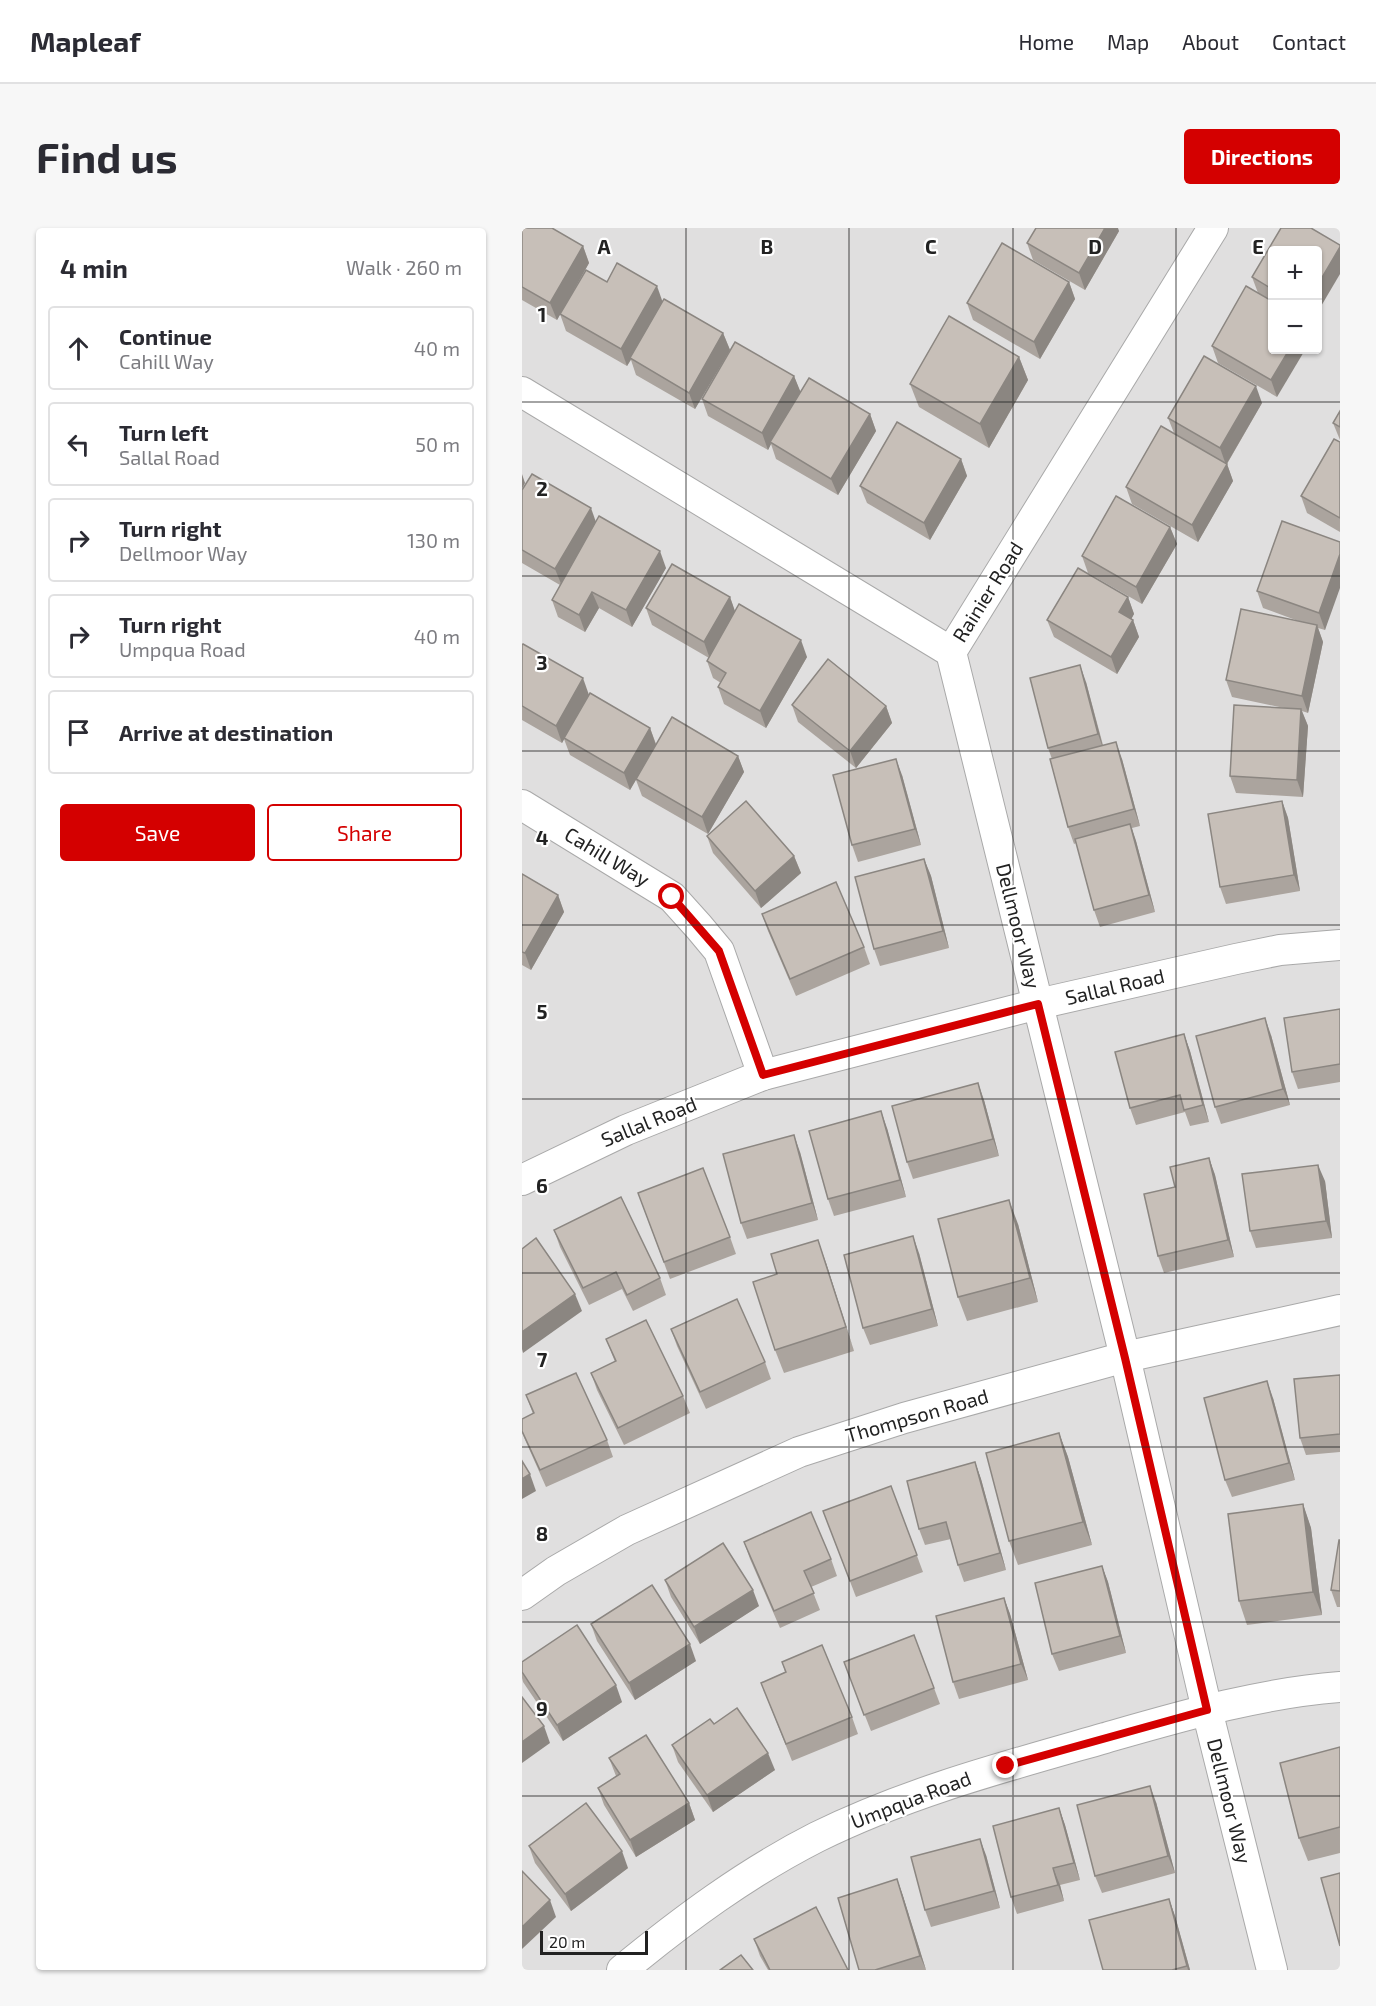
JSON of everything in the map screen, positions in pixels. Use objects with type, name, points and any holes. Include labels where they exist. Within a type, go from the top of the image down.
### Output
[{"type":"street","name":"Rainier Road","points":[[522,392],[951,652],[1213,228]]},
{"type":"street","name":"Dellmoor Way","points":[[951,652],[1125,1358],[1207,1710],[1272,1970]]},
{"type":"street","name":"Cahill Way","points":[[522,806],[672,897],[699,927],[719,951],[763,1075]]},
{"type":"street","name":"Sallal Road","points":[[522,1180],[626,1130],[763,1075],[1038,1004],[1280,950],[1340,945]]},
{"type":"street","name":"Thompson Road","points":[[522,1595],[556,1571],[627,1530],[800,1452],[904,1418],[1125,1358],[1340,1310]]},
{"type":"street","name":"Umpqua Road","points":[[622,1970],[676,1926],[747,1877],[817,1837],[887,1806],[955,1781],[1207,1710],[1313,1689],[1340,1687]]},
{"type":"shaded area","points":[[522,228],[1340,228],[1340,1970],[522,1970]]},
{"type":"building","points":[[522,228],[552,228],[583,246],[550,303],[522,287]]},
{"type":"building","points":[[1036,228],[1105,228],[1079,273],[1027,243]]},
{"type":"building","points":[[1281,228],[1311,228],[1340,247],[1322,278],[1322,246],[1270,246]]},
{"type":"building","points":[[1002,243],[1069,282],[1034,342],[967,303]]},
{"type":"building","points":[[1268,250],[1268,287],[1252,277]]},
{"type":"building","points":[[617,263],[657,286],[621,349],[560,314],[586,270],[607,282]]},
{"type":"building","points":[[1246,286],[1268,299],[1268,354],[1287,354],[1271,380],[1212,346]]},
{"type":"building","points":[[664,299],[723,333],[689,393],[630,358]]},
{"type":"building","points":[[949,316],[1019,357],[980,424],[910,384]]},
{"type":"building","points":[[735,342],[794,376],[762,433],[702,399]]},
{"type":"building","points":[[1204,356],[1256,386],[1220,448],[1168,418]]},
{"type":"building","points":[[809,378],[870,414],[831,479],[770,442]]},
{"type":"building","points":[[1340,411],[1340,427],[1333,423]]},
{"type":"building","points":[[897,422],[961,459],[924,523],[860,486]]},
{"type":"building","points":[[1161,426],[1227,464],[1192,525],[1126,487]]},
{"type":"building","points":[[1334,439],[1340,442],[1340,518],[1301,496]]},
{"type":"building","points":[[532,474],[591,508],[555,569],[522,550],[522,490]]},
{"type":"building","points":[[1116,496],[1170,527],[1136,587],[1082,556]]},
{"type":"building","points":[[599,516],[660,551],[626,610],[592,592],[579,615],[552,600]]},
{"type":"building","points":[[1282,521],[1340,542],[1340,554],[1319,613],[1257,591]]},
{"type":"building","points":[[672,564],[730,597],[704,642],[646,608]]},
{"type":"building","points":[[1078,568],[1128,597],[1119,612],[1133,620],[1111,657],[1047,620]]},
{"type":"building","points":[[739,604],[801,640],[760,711],[718,687],[726,673],[707,661]]},
{"type":"building","points":[[1241,609],[1317,625],[1302,696],[1226,680]]},
{"type":"building","points":[[523,644],[583,678],[556,726],[522,706]]},
{"type":"building","points":[[828,659],[886,706],[850,751],[792,705]]},
{"type":"building","points":[[1080,665],[1098,734],[1048,748],[1030,678]]},
{"type":"building","points":[[590,693],[650,728],[624,773],[564,738]]},
{"type":"building","points":[[1234,705],[1301,709],[1297,780],[1230,776]]},
{"type":"building","points":[[672,717],[738,756],[702,817],[636,779]]},
{"type":"building","points":[[1116,742],[1134,809],[1068,827],[1050,759]]},
{"type":"building","points":[[896,759],[915,829],[852,845],[833,775]]},
{"type":"building","points":[[746,801],[794,856],[755,891],[707,836]]},
{"type":"building","points":[[1282,801],[1294,875],[1220,887],[1208,814]]},
{"type":"building","points":[[1130,824],[1149,895],[1094,910],[1075,839]]},
{"type":"building","points":[[924,859],[943,931],[874,949],[855,877]]},
{"type":"building","points":[[522,874],[558,895],[525,953],[522,952]]},
{"type":"building","points":[[836,882],[864,947],[790,979],[762,914]]},
{"type":"building","points":[[1340,1009],[1340,1064],[1292,1072],[1284,1018]]},
{"type":"building","points":[[1265,1018],[1283,1089],[1215,1107],[1196,1036]]},
{"type":"building","points":[[1184,1034],[1203,1105],[1184,1110],[1180,1095],[1130,1108],[1115,1052]]},
{"type":"building","points":[[978,1083],[993,1139],[907,1162],[892,1106]]},
{"type":"building","points":[[881,1111],[900,1180],[828,1199],[809,1131]]},
{"type":"building","points":[[794,1135],[812,1203],[741,1223],[723,1154]]},
{"type":"building","points":[[1209,1158],[1228,1240],[1158,1256],[1144,1194],[1175,1187],[1170,1167]]},
{"type":"building","points":[[1318,1165],[1326,1221],[1250,1231],[1242,1174]]},
{"type":"building","points":[[703,1168],[730,1237],[664,1262],[638,1193]]},
{"type":"building","points":[[621,1197],[660,1278],[627,1295],[616,1272],[583,1288],[554,1230]]},
{"type":"building","points":[[1009,1200],[1030,1278],[958,1297],[938,1219]]},
{"type":"building","points":[[913,1236],[932,1309],[863,1328],[844,1255]]},
{"type":"building","points":[[536,1238],[575,1294],[522,1332],[522,1249]]},
{"type":"building","points":[[818,1240],[846,1327],[775,1350],[753,1282],[777,1274],[771,1254]]},
{"type":"building","points":[[737,1299],[765,1362],[700,1392],[671,1329]]},
{"type":"building","points":[[646,1320],[683,1396],[618,1428],[591,1373],[616,1361],[606,1339]]},
{"type":"building","points":[[576,1373],[607,1440],[540,1470],[522,1431],[522,1419],[534,1413],[526,1395]]},
{"type":"building","points":[[1340,1375],[1340,1434],[1300,1438],[1294,1379]]},
{"type":"building","points":[[1267,1381],[1289,1463],[1225,1480],[1204,1398]]},
{"type":"building","points":[[1059,1433],[1083,1522],[1009,1541],[986,1453]]},
{"type":"building","points":[[522,1461],[530,1474],[522,1479]]},
{"type":"building","points":[[975,1462],[1000,1553],[958,1565],[946,1522],[919,1529],[907,1481]]},
{"type":"building","points":[[891,1486],[917,1555],[850,1581],[823,1511]]},
{"type":"building","points":[[1303,1504],[1313,1592],[1239,1601],[1228,1514]]},
{"type":"building","points":[[811,1512],[831,1559],[804,1571],[814,1593],[774,1611],[744,1542]]},
{"type":"building","points":[[1340,1540],[1340,1591],[1331,1590]]},
{"type":"building","points":[[723,1543],[753,1590],[694,1627],[665,1580]]},
{"type":"building","points":[[1102,1566],[1120,1636],[1052,1654],[1035,1583]]},
{"type":"building","points":[[652,1585],[690,1644],[629,1683],[591,1624]]},
{"type":"building","points":[[1004,1598],[1021,1664],[953,1682],[936,1616]]},
{"type":"building","points":[[577,1625],[616,1685],[557,1725],[522,1672],[522,1662]]},
{"type":"building","points":[[914,1635],[934,1688],[864,1715],[844,1662]]},
{"type":"building","points":[[822,1645],[852,1717],[786,1744],[761,1683],[786,1672],[782,1662]]},
{"type":"building","points":[[522,1697],[544,1726],[522,1742]]},
{"type":"building","points":[[737,1708],[768,1753],[707,1795],[672,1745],[710,1719],[714,1724]]},
{"type":"building","points":[[646,1735],[689,1803],[630,1840],[598,1788],[620,1774],[609,1758]]},
{"type":"building","points":[[1340,1747],[1340,1827],[1299,1838],[1280,1763]]},
{"type":"building","points":[[1150,1786],[1168,1856],[1095,1876],[1077,1805]]},
{"type":"building","points":[[586,1803],[622,1851],[565,1894],[529,1846]]},
{"type":"building","points":[[1059,1808],[1074,1863],[1053,1868],[1058,1885],[1011,1897],[993,1826]]},
{"type":"building","points":[[980,1839],[994,1891],[925,1910],[911,1857]]},
{"type":"building","points":[[522,1871],[550,1900],[522,1927]]},
{"type":"building","points":[[1340,1873],[1340,1946],[1321,1878]]},
{"type":"building","points":[[897,1879],[920,1956],[875,1970],[859,1970],[838,1898]]},
{"type":"building","points":[[1169,1899],[1187,1966],[1172,1970],[1103,1970],[1089,1920]]},
{"type":"building","points":[[816,1907],[848,1970],[770,1970],[754,1939]]},
{"type":"building","points":[[741,1955],[753,1970],[720,1970]]},
{"type":"route","points":[[672,897],[719,951],[763,1075],[1038,1004],[1125,1358],[1207,1710],[1006,1766]]}]
